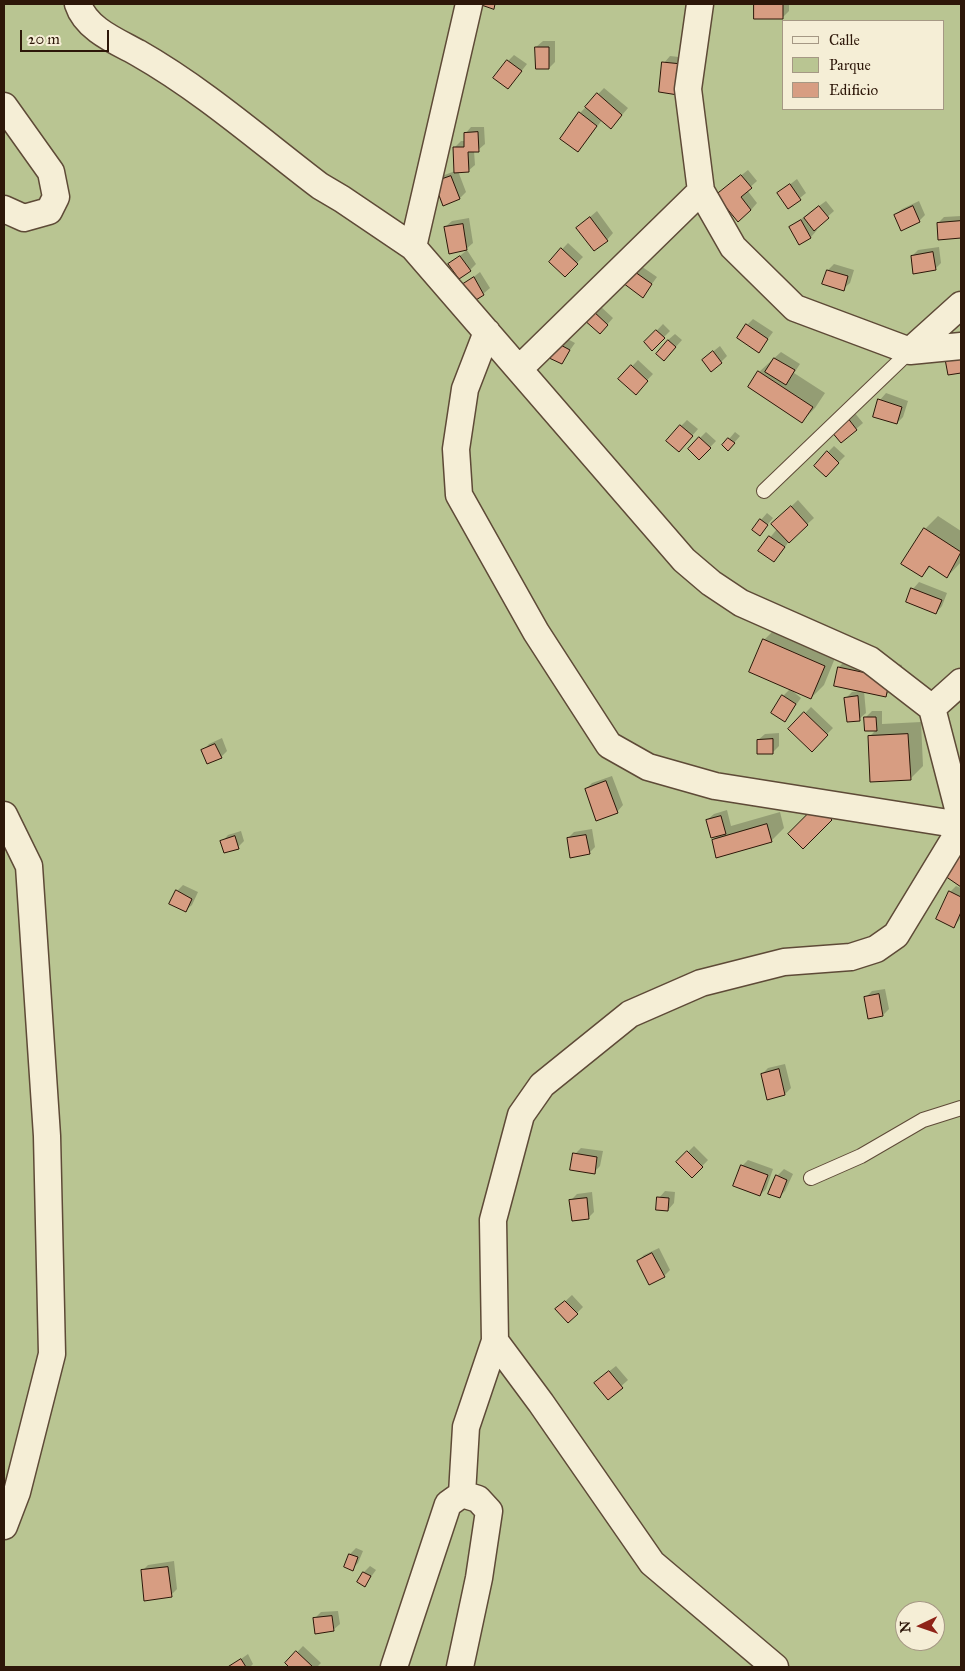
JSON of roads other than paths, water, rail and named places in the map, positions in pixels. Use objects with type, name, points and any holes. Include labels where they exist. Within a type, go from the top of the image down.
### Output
[{"type":"street","points":[[78,4],[81,13],[98,30],[170,71],[320,186],[413,246],[684,560],[711,584],[741,603],[870,660],[932,708],[961,820]]},
{"type":"street","points":[[413,246],[469,4]]},
{"type":"street","points":[[700,4],[688,90],[701,191],[733,247],[795,308],[910,352],[961,346]]},
{"type":"street","points":[[4,106],[51,172],[56,197],[49,211],[24,218],[4,209]]},
{"type":"street","points":[[519,368],[701,191]]},
{"type":"street","points":[[910,352],[961,305]]},
{"type":"street","points":[[462,1494],[466,1427],[495,1341],[493,1220],[521,1115],[542,1085],[630,1014],[701,983],[784,962],[851,957],[876,949],[896,935],[961,827],[715,786],[648,767],[609,745],[536,632],[459,495],[456,449],[465,389],[488,332]]},
{"type":"street","points":[[932,708],[961,682]]},
{"type":"street","points":[[4,814],[29,866],[47,1136],[52,1354],[17,1492],[4,1526]]},
{"type":"street","points":[[495,1341],[541,1403],[652,1563],[775,1667]]},
{"type":"street","points":[[394,1667],[448,1504],[462,1494]]},
{"type":"street","points":[[460,1667],[480,1578],[489,1511],[478,1499],[462,1494]]},
{"type":"lane","points":[[764,491],[910,352]]},
{"type":"lane","points":[[811,1178],[861,1156],[923,1120],[961,1108]]}]
